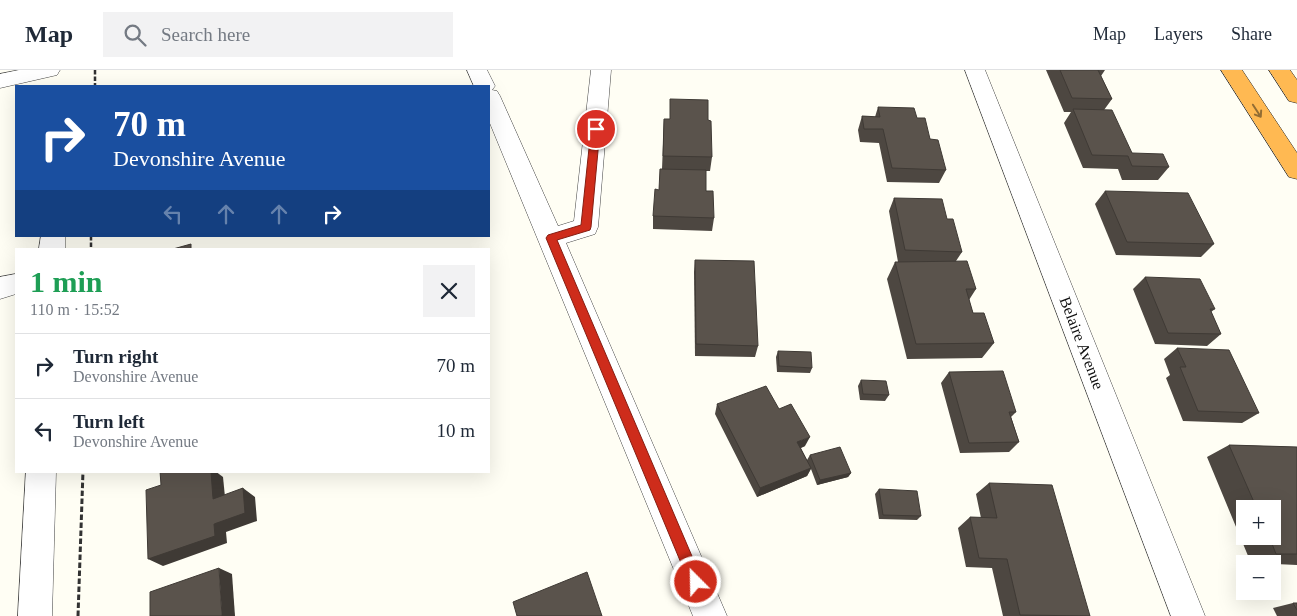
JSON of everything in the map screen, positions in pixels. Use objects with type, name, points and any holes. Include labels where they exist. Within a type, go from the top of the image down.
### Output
[{"type":"highway","points":[[1231,70],[1297,171]]},
{"type":"highway","points":[[1279,70],[1297,96]]},
{"type":"street","points":[[0,80],[50,70]]},
{"type":"street","points":[[63,85],[64,70]]},
{"type":"street","points":[[477,70],[484,85]]},
{"type":"street","points":[[551,238],[586,227],[601,70]]},
{"type":"street","name":"Belaire Avenue","points":[[975,70],[1188,616]]},
{"type":"street","points":[[490,98],[551,238],[710,616]]},
{"type":"street","points":[[0,288],[15,284]]},
{"type":"street","points":[[35,616],[41,473]]},
{"type":"path","points":[[95,70],[95,85]]},
{"type":"path","points":[[78,616],[83,473]]},
{"type":"building","points":[[1060,70],[1098,70],[1112,99],[1072,98]]},
{"type":"building","points":[[670,99],[708,100],[708,120],[711,121],[712,157],[663,156],[664,119],[670,119]]},
{"type":"building","points":[[878,107],[914,108],[917,118],[925,118],[930,139],[938,140],[946,170],[892,168],[883,129],[864,129],[862,116],[880,117]]},
{"type":"building","points":[[1073,109],[1112,110],[1132,153],[1163,154],[1169,167],[1132,166],[1128,156],[1092,155]]},
{"type":"building","points":[[660,169],[706,170],[706,191],[713,191],[714,218],[653,216],[655,189],[659,190]]},
{"type":"building","points":[[1105,191],[1188,193],[1214,244],[1127,242]]},
{"type":"building","points":[[894,198],[942,199],[947,219],[953,219],[962,252],[905,250]]},
{"type":"building","points":[[191,244],[191,248],[177,248]]},
{"type":"building","points":[[695,260],[754,261],[758,346],[696,344]]},
{"type":"building","points":[[967,261],[976,289],[966,289],[973,313],[984,313],[994,343],[916,344],[895,262]]},
{"type":"building","points":[[1145,277],[1200,279],[1215,309],[1210,309],[1221,334],[1168,333]]},
{"type":"building","points":[[1177,348],[1229,350],[1259,413],[1198,411],[1180,367],[1186,367]]},
{"type":"building","points":[[778,351],[811,352],[812,368],[779,366]]},
{"type":"building","points":[[1003,371],[1016,412],[1009,412],[1019,442],[969,443],[949,372]]},
{"type":"building","points":[[861,380],[886,381],[889,395],[863,394]]},
{"type":"building","points":[[766,386],[779,409],[791,404],[810,437],[797,442],[811,468],[760,488],[717,404]]},
{"type":"building","points":[[1229,445],[1297,447],[1297,554],[1276,554],[1272,545],[1281,545],[1281,500],[1253,500]]},
{"type":"building","points":[[840,447],[851,473],[820,480],[810,455]]},
{"type":"building","points":[[160,473],[211,473],[213,499],[243,488],[245,513],[214,524],[215,536],[148,559],[146,490],[161,485]]},
{"type":"building","points":[[989,483],[1052,485],[1090,616],[1020,615],[1007,559],[979,558],[970,517],[997,518]]},
{"type":"building","points":[[879,489],[917,491],[921,516],[883,515]]},
{"type":"building","points":[[219,568],[222,616],[150,616],[150,592]]},
{"type":"building","points":[[587,572],[602,616],[517,616],[513,602]]},
{"type":"route","points":[[596,129],[586,227],[551,238],[696,582]]}]
